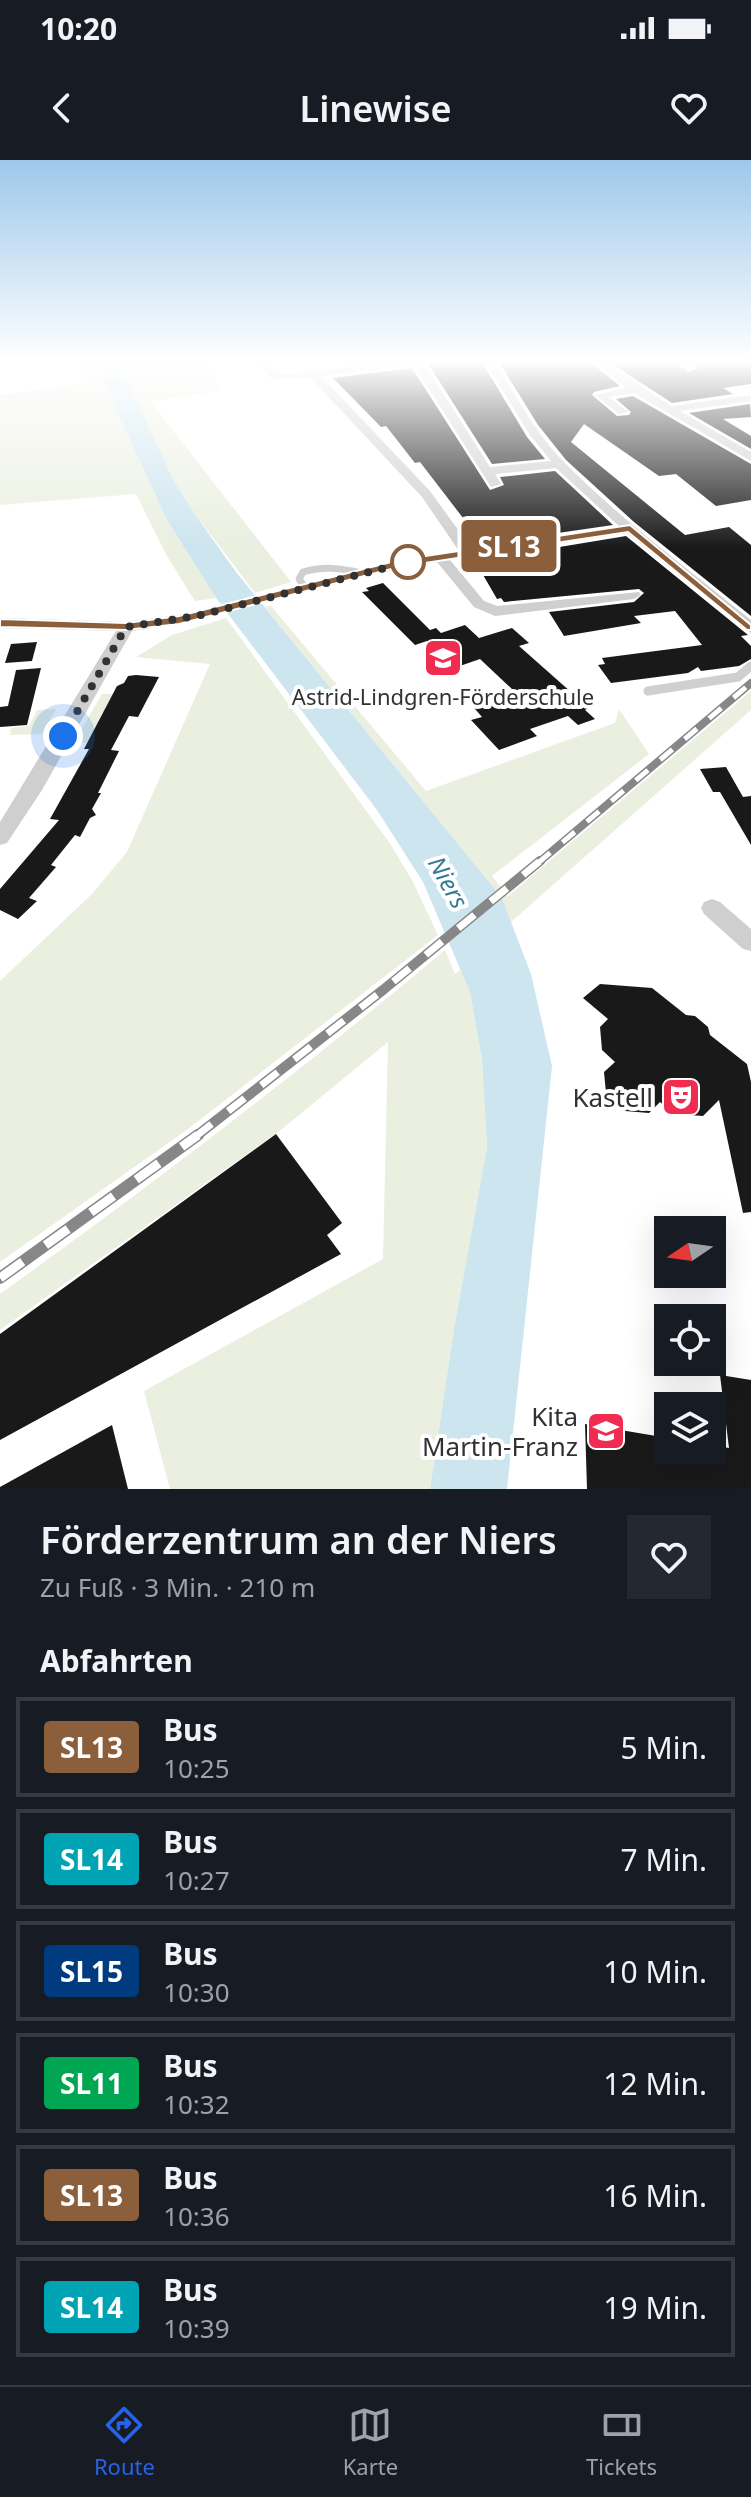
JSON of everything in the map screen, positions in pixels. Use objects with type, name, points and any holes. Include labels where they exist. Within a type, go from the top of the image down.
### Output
[{"type":"street","points":[[360,424],[426,494],[467,552]]},
{"type":"street","points":[[456,424],[495,484]]},
{"type":"street","points":[[532,424],[559,464],[630,529],[751,628]]},
{"type":"street","points":[[697,424],[751,457]]},
{"type":"street","points":[[486,471],[559,464]]},
{"type":"street","points":[[0,623],[126,627],[179,620],[439,556],[630,529]]},
{"type":"street","points":[[439,556],[479,604],[495,611],[634,595]]},
{"type":"street","points":[[0,838],[32,790],[126,627]]},
{"type":"street","points":[[712,908],[748,931]]},
{"type":"lane","points":[[648,691],[738,677],[751,666]]},
{"type":"shaded area","points":[[0,424],[123,424],[167,520],[216,598],[195,601],[167,556],[136,494],[0,505]]},
{"type":"shaded area","points":[[147,424],[168,424],[291,582],[255,593],[194,513],[174,481]]},
{"type":"shaded area","points":[[271,606],[426,791],[615,723],[619,709],[649,754],[492,876],[508,896],[751,691],[751,710],[511,922],[494,888],[265,607]]},
{"type":"shaded area","points":[[226,618],[391,845],[438,935],[188,1129],[0,1262],[0,981],[92,894],[127,852],[210,664],[136,657],[172,635]]},
{"type":"shaded area","points":[[102,694],[113,694],[94,737],[87,743],[74,742]]},
{"type":"shaded area","points":[[56,709],[42,734],[10,735],[11,728],[29,726],[37,710]]},
{"type":"shaded area","points":[[445,950],[455,974],[461,969],[470,992],[482,1060],[487,1147],[454,1329],[430,1489],[170,1489],[144,1391],[383,1259],[388,1042],[282,1129],[0,1330],[0,1294],[226,1126]]},
{"type":"water","name":"Niers","points":[[123,424],[147,424],[174,481],[236,572],[494,888],[503,901],[531,974],[552,1066],[507,1489],[430,1489],[454,1329],[487,1147],[482,1060],[470,992],[423,882],[377,810],[216,598],[167,520]]},
{"type":"building","points":[[378,424],[448,424],[490,490],[504,485],[500,477],[555,471],[613,525],[483,544],[420,462],[415,463],[386,426]]},
{"type":"building","points":[[467,424],[519,424],[545,459],[492,464]]},
{"type":"building","points":[[584,424],[571,442],[685,535],[729,527],[751,545],[751,616],[634,522],[566,460],[538,425]]},
{"type":"building","points":[[584,424],[682,424],[751,464],[751,500],[716,506],[676,474],[659,476]]},
{"type":"building","points":[[708,424],[731,424],[751,436],[751,449]]},
{"type":"building","points":[[626,536],[748,635],[741,636],[751,646],[751,659],[739,666],[701,671],[698,667],[688,673],[611,683],[598,665],[605,664],[602,658],[702,645],[675,611],[634,616],[641,623],[564,636],[549,612],[634,602],[644,593],[639,589],[504,602],[501,598],[497,599],[475,561]]},
{"type":"building","points":[[383,583],[430,630],[436,628],[441,633],[465,625],[479,638],[512,628],[529,643],[519,646],[589,708],[585,710],[595,719],[578,725],[568,716],[530,729],[537,736],[499,750],[471,720],[482,717],[470,703],[512,689],[480,659],[454,668],[427,641],[415,645],[362,592]]},
{"type":"building","points":[[37,642],[32,661],[5,663],[11,644]]},
{"type":"building","points":[[41,668],[27,725],[0,727],[0,707],[8,706],[16,670]]},
{"type":"building","points":[[128,676],[159,677],[138,717],[129,716],[111,750],[119,751],[92,809],[96,815],[90,818],[80,837],[75,835],[51,865],[56,867],[29,898],[37,901],[18,919],[0,910],[0,889],[59,820],[50,819],[89,749],[84,749],[117,686],[124,683]]},
{"type":"building","points":[[726,767],[743,797],[751,796],[751,845],[720,792],[713,792],[700,769]]},
{"type":"building","name":"Kastell","points":[[600,984],[652,988],[686,1015],[695,1016],[708,1027],[710,1035],[747,1064],[751,1082],[751,1212],[743,1213],[719,1100],[703,1116],[674,1114],[660,1102],[649,1113],[625,1111],[606,1093],[604,1072],[615,1062],[602,1050],[600,1027],[608,1019],[583,998]]},
{"type":"building","points":[[276,1134],[342,1223],[327,1235],[341,1254],[0,1440],[0,1334]]},
{"type":"building","name":"Kita Martin-Franz","points":[[720,1376],[751,1380],[751,1489],[587,1489],[585,1424],[654,1436],[654,1464],[726,1464],[726,1447],[729,1448],[726,1392],[722,1392]]},
{"type":"building","points":[[112,1425],[128,1489],[0,1489],[0,1487]]},
{"type":"railway","points":[[538,863],[751,683]]},
{"type":"railway","points":[[195,1137],[383,990],[540,861]]},
{"type":"railway","points":[[0,1278],[198,1135]]},
{"type":"bus line","name":"SL13","points":[[0,623],[126,627],[179,620],[399,564],[630,529],[751,628]]},
{"type":"place","name":"Astrid-Lindgren-Förderschule","points":[[443,658]]},
{"type":"place","name":"Kastell","points":[[681,1097]]},
{"type":"place","name":"Kita Martin-Franz","points":[[606,1431]]},
{"type":"route","points":[[63,736],[126,627],[197,616],[408,562]]}]
